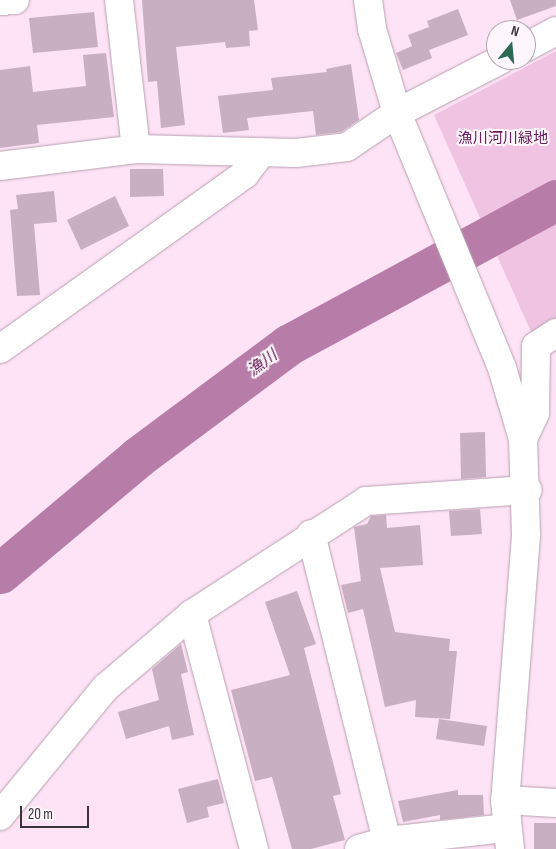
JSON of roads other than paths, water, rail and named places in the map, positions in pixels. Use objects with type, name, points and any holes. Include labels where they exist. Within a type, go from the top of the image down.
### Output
[{"type":"street","points":[[0,1],[15,0]]},
{"type":"street","points":[[119,0],[136,149]]},
{"type":"street","points":[[359,849],[387,840],[508,838],[505,800],[528,490],[523,439],[490,345],[397,113],[372,29],[368,0]]},
{"type":"street","points":[[536,42],[556,31]]},
{"type":"street","points":[[0,166],[136,149],[261,153],[347,147],[397,113],[486,67]]},
{"type":"street","points":[[0,349],[245,174],[261,153]]},
{"type":"street","points":[[523,439],[535,413],[536,346],[556,333]]},
{"type":"street","points":[[0,816],[104,688],[192,614],[311,534],[366,501],[528,490]]},
{"type":"street","points":[[311,534],[387,840]]},
{"type":"street","points":[[192,614],[254,849]]},
{"type":"street","points":[[505,800],[556,803]]},
{"type":"waterway","name":"漁川","points":[[0,573],[138,457],[288,345],[556,200]]},
{"type":"park label","name":"漁川河川緑地","points":[[503,139]]}]
